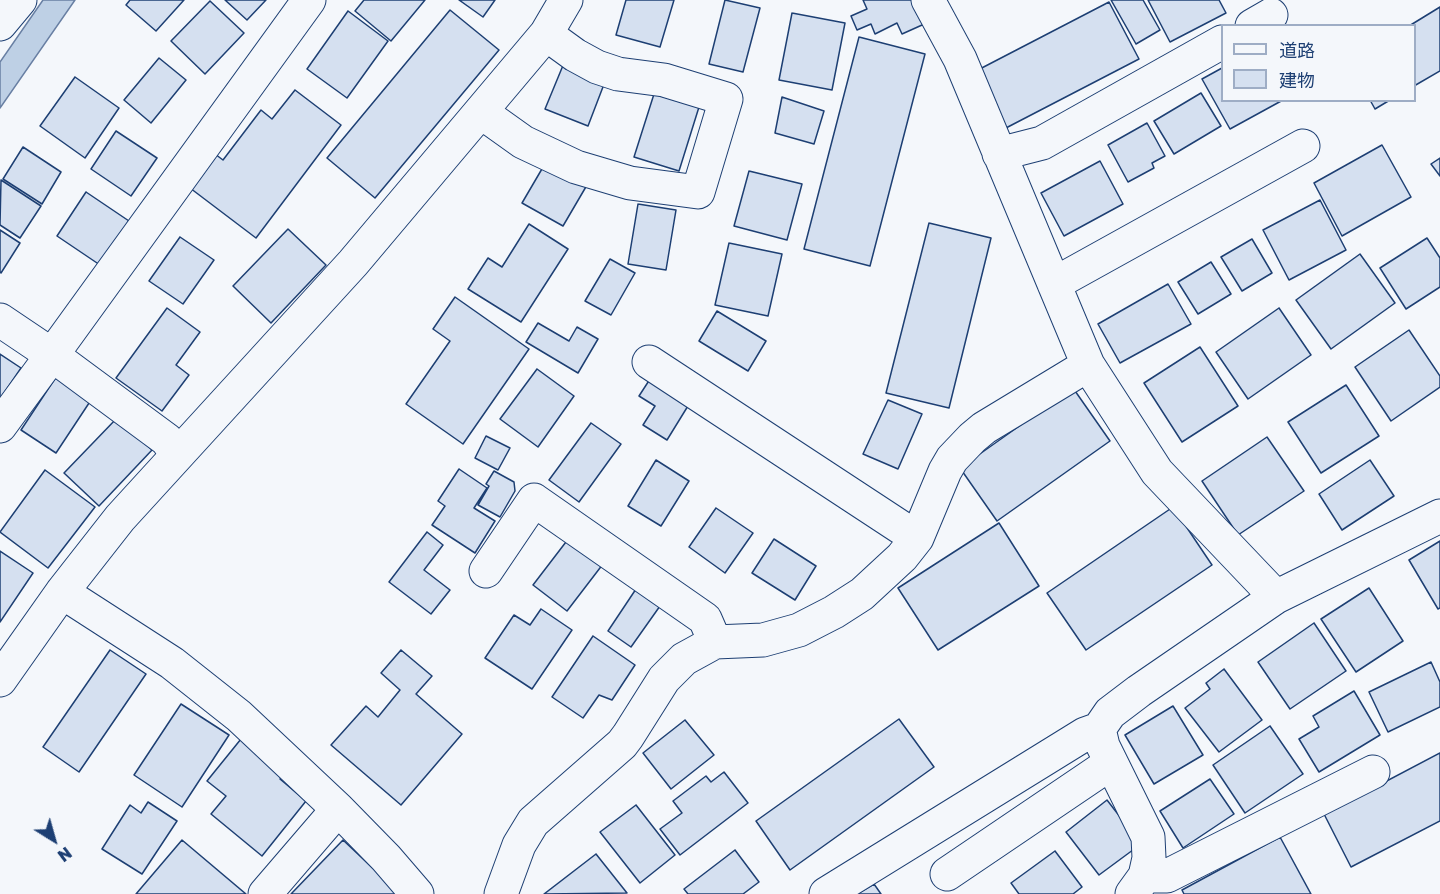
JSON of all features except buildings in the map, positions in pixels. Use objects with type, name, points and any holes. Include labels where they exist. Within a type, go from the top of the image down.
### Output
[{"type":"street","points":[[0,24],[20,0]]},
{"type":"street","points":[[0,426],[309,0]]},
{"type":"street","points":[[0,680],[62,592],[120,518],[353,263],[546,34],[566,0]]},
{"type":"street","points":[[928,0],[960,59],[1088,365],[1157,472],[1276,597]]},
{"type":"street","points":[[481,112],[523,142],[576,167],[630,183],[699,192],[726,99],[663,80],[618,74],[597,67],[575,55],[546,34]]},
{"type":"street","points":[[999,154],[1042,143],[1221,43]]},
{"type":"street","points":[[1054,284],[1303,146]]},
{"type":"street","points":[[0,320],[52,355],[167,440],[177,455]]},
{"type":"street","points":[[649,362],[917,538]]},
{"type":"street","points":[[501,894],[519,845],[534,822],[622,744],[648,703],[670,673],[684,659],[715,642],[763,640],[799,630],[862,594],[902,557],[917,538],[945,471],[952,459],[972,438],[984,428],[1088,365]]},
{"type":"street","points":[[486,571],[534,500],[705,619],[715,642]]},
{"type":"street","points":[[826,894],[1085,734],[1099,729],[1110,713],[1138,690],[1276,597],[1440,516]]},
{"type":"street","points":[[62,592],[171,663],[239,716],[339,809],[417,894]]},
{"type":"street","points":[[1099,729],[1102,746],[1148,837],[1149,858],[1139,885]]},
{"type":"street","points":[[947,874],[1111,763]]},
{"type":"street","points":[[1139,885],[1167,876],[1372,772]]},
{"type":"street","points":[[265,894],[339,809]]},
{"type":"water","points":[[43,0],[75,0],[0,108],[0,62]]}]
